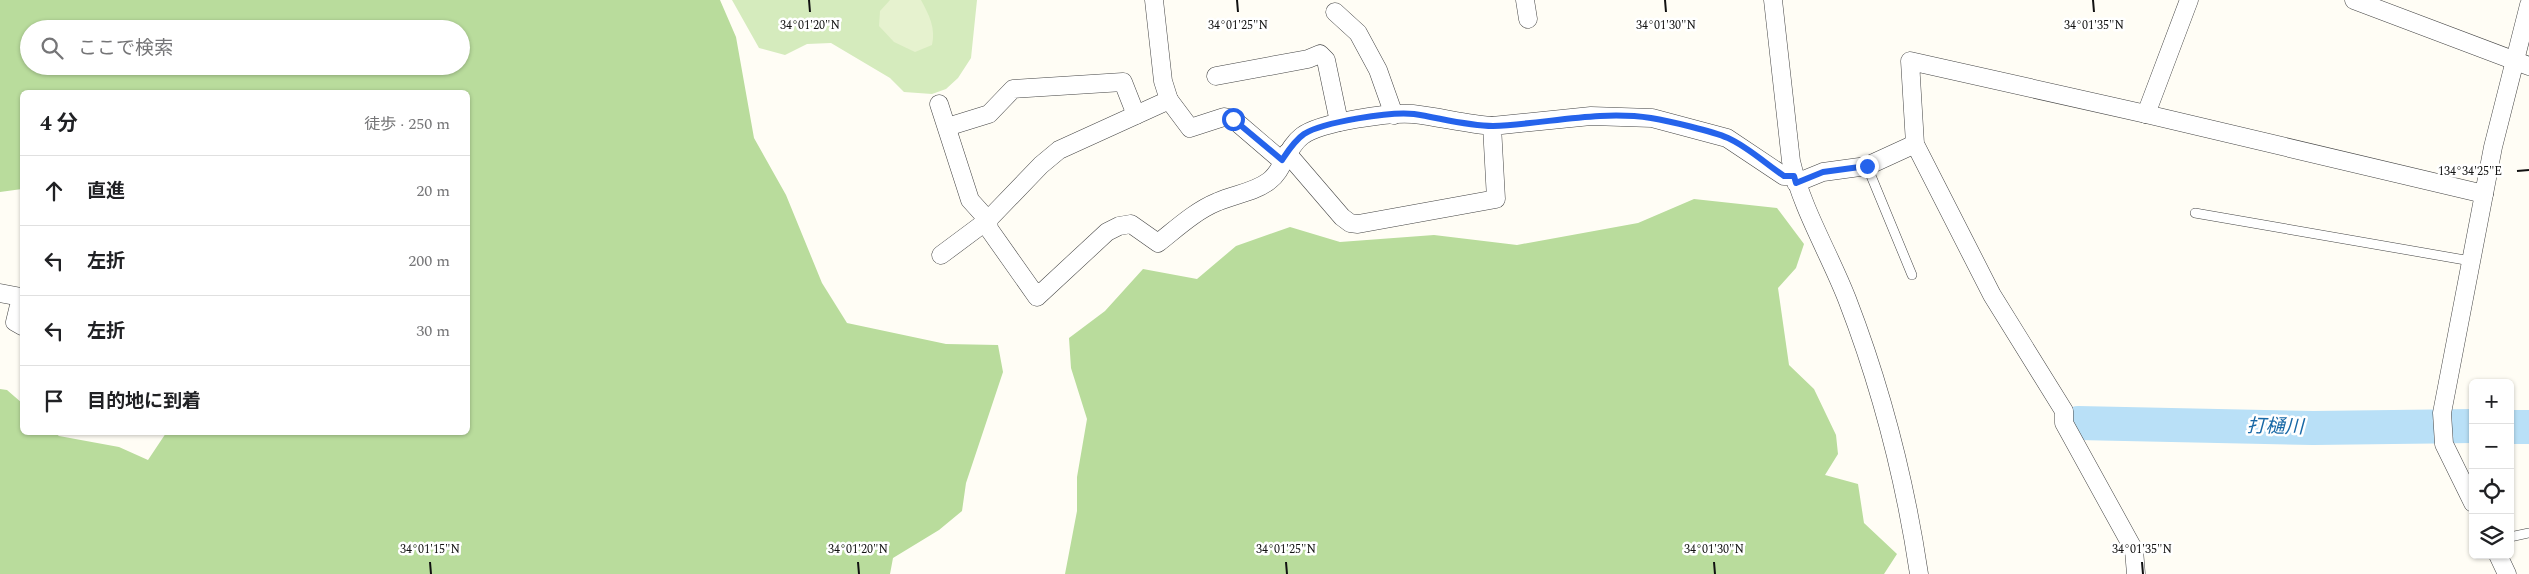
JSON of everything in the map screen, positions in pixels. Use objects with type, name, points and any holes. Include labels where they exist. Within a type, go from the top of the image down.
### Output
[{"type":"street","points":[[1154,0],[1163,81],[1169,100],[1190,128],[1224,117],[1233,119],[1285,157],[1350,223],[1358,224],[1496,199],[1492,126]]},
{"type":"street","points":[[1525,0],[1528,19]]},
{"type":"street","points":[[1772,0],[1795,179],[1846,298],[1865,349],[1902,475],[1919,574]]},
{"type":"street","points":[[2146,114],[2190,0]]},
{"type":"street","points":[[2354,0],[2522,63]]},
{"type":"street","points":[[2469,495],[2444,444],[2442,413],[2484,194],[2522,63],[2529,4]]},
{"type":"street","points":[[1335,12],[1358,33],[1378,70],[1394,114]]},
{"type":"street","points":[[1216,76],[1308,59],[1320,54],[1326,60],[1339,122]]},
{"type":"street","points":[[2136,574],[2134,550],[2064,423],[2064,411],[1992,296],[1915,144],[1910,61],[2146,114],[2484,194]]},
{"type":"street","points":[[947,127],[990,114],[1013,89],[1123,82],[1136,115]]},
{"type":"street","points":[[941,255],[988,220],[1041,165],[1059,150],[1169,100]]},
{"type":"street","points":[[939,104],[970,200],[988,220],[990,230],[1037,298],[1107,232],[1119,226],[1131,224],[1158,244],[1194,215],[1217,202],[1250,192],[1270,181],[1279,171],[1285,157],[1304,134],[1339,122],[1394,114],[1412,114],[1492,126],[1591,116],[1652,118],[1727,138],[1784,176],[1795,179],[1823,172],[1867,166],[1915,144]]},
{"type":"street","points":[[0,293],[20,296]]},
{"type":"street","points":[[20,300],[15,322],[20,325]]},
{"type":"street","points":[[2500,559],[2507,574]]},
{"type":"lane","points":[[1867,166],[1912,275]]},
{"type":"lane","points":[[2195,212],[2471,261]]},
{"type":"lane","points":[[2514,536],[2529,533]]},
{"type":"green space","points":[[0,0],[720,0],[736,37],[754,138],[786,195],[822,283],[847,323],[946,344],[998,345],[1003,372],[966,483],[962,511],[939,530],[893,558],[890,574],[0,574],[0,389],[7,390],[20,401],[20,435],[58,435],[119,447],[148,460],[165,435],[470,435],[470,90],[20,90],[20,189],[0,192]]},
{"type":"green space","points":[[732,0],[977,0],[971,58],[958,78],[946,89],[932,94],[904,92],[890,78],[831,43],[807,44],[785,55],[759,48]]},
{"type":"green space","points":[[890,0],[921,0],[932,27],[932,45],[915,52],[894,42],[879,26],[880,11]]},
{"type":"green space","points":[[1694,199],[1777,208],[1804,244],[1796,268],[1778,288],[1789,365],[1814,389],[1836,435],[1838,454],[1825,475],[1858,484],[1864,523],[1897,554],[1884,574],[1065,574],[1077,511],[1077,477],[1087,419],[1071,368],[1069,338],[1105,311],[1143,269],[1197,279],[1236,246],[1290,227],[1340,242],[1434,235],[1517,245],[1638,223]]},
{"type":"waterway","name":"打樋川","points":[[2078,423],[2313,428],[2469,426]]},
{"type":"waterway","name":"打樋川","points":[[2514,427],[2529,427]]},
{"type":"route","points":[[1233,119],[1282,160],[1304,134],[1339,122],[1394,114],[1412,114],[1455,122],[1492,126],[1618,115],[1652,118],[1727,138],[1739,144],[1784,176],[1794,176],[1796,183],[1823,172],[1867,166]]}]
